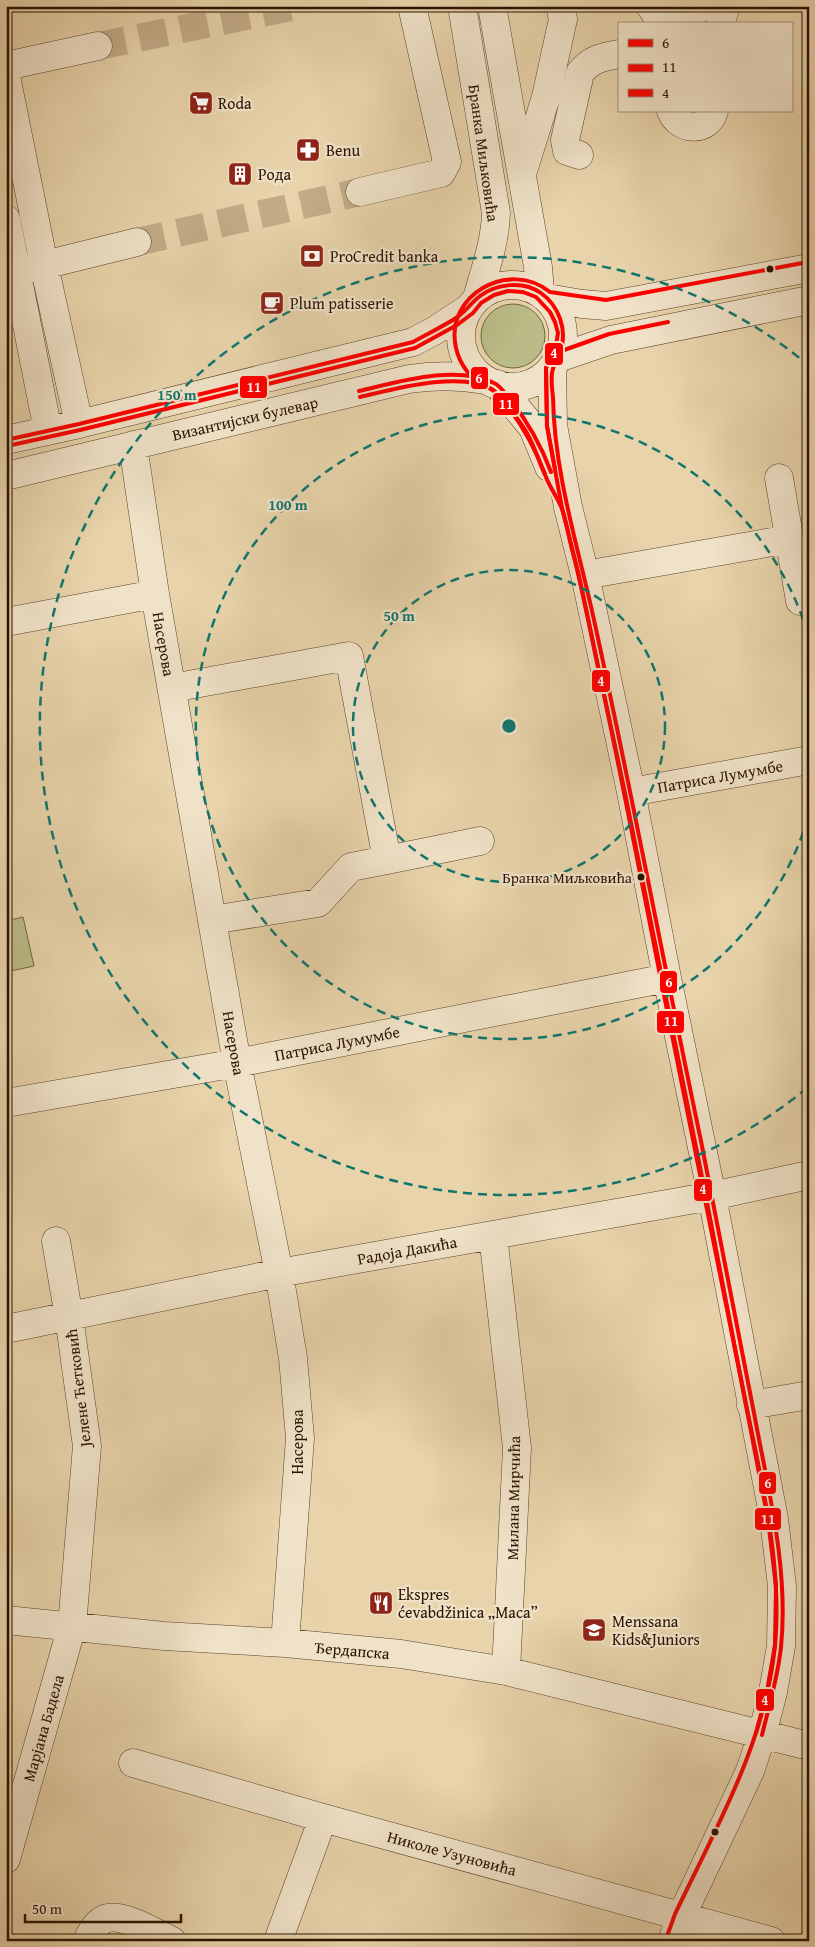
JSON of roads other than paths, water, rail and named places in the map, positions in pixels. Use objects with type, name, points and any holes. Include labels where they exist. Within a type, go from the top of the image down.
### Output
[{"type":"street","points":[[360,192],[441,173],[447,162],[412,6]]},
{"type":"street","name":"Бранка Миљковића","points":[[462,6],[496,213],[491,251],[473,303]]},
{"type":"street","name":"Бранка Миљковића","points":[[492,6],[543,295]]},
{"type":"street","points":[[650,6],[658,18],[669,22]]},
{"type":"street","points":[[679,22],[686,21],[696,11],[698,6]]},
{"type":"street","points":[[721,22],[726,6]]},
{"type":"street","points":[[522,175],[546,97],[565,11]]},
{"type":"street","points":[[6,66],[98,46]]},
{"type":"street","points":[[579,155],[567,151],[565,140],[578,113],[580,73],[587,64],[599,58],[618,54]]},
{"type":"street","points":[[7,89],[79,424]]},
{"type":"street","points":[[439,128],[482,130]]},
{"type":"street","points":[[6,219],[48,430]]},
{"type":"street","points":[[16,272],[136,242]]},
{"type":"street","points":[[568,507],[553,479],[533,428],[491,382],[475,371],[467,360],[462,348],[461,334],[463,320],[473,303],[491,289],[507,285],[524,286],[543,295],[582,304],[606,306],[809,268]]},
{"type":"street","points":[[543,295],[555,308],[561,320],[563,340],[555,363],[553,425],[568,507],[585,575],[631,792],[712,1196],[774,1520],[782,1586],[781,1646],[773,1692],[762,1735],[750,1772],[676,1929]]},
{"type":"street","points":[[491,382],[512,387],[527,385],[541,378],[555,363],[611,340],[809,300]]},
{"type":"street","name":"Византијски булевар","points":[[6,440],[79,424],[413,342],[440,328],[473,303]]},
{"type":"street","name":"Византијски булевар","points":[[6,476],[409,379],[435,375],[470,377],[491,382]]},
{"type":"street","name":"Насерова","points":[[133,445],[155,594],[237,1063],[279,1273],[293,1358],[300,1438],[285,1644]]},
{"type":"street","points":[[779,478],[800,601]]},
{"type":"street","points":[[585,575],[789,539]]},
{"type":"street","points":[[6,622],[155,594]]},
{"type":"street","points":[[172,688],[349,656],[386,860]]},
{"type":"street","name":"Патриса Лумумбе","points":[[631,792],[809,760]]},
{"type":"street","points":[[212,920],[318,903],[351,867],[480,841]]},
{"type":"street","name":"Патриса Лумумбе","points":[[6,1103],[237,1063],[667,978]]},
{"type":"street","name":"Радоја Дакића","points":[[6,1329],[279,1273],[712,1196],[809,1175]]},
{"type":"street","name":"Милана Мирчића","points":[[493,1235],[517,1448],[506,1671]]},
{"type":"street","name":"Јелене Ћетковић","points":[[56,1241],[70,1317],[87,1446],[72,1626]]},
{"type":"street","points":[[751,1405],[809,1395]]},
{"type":"street","name":"Ђердапска","points":[[6,1620],[164,1636],[401,1654],[506,1671],[809,1746]]},
{"type":"street","name":"Марјана Бадела","points":[[6,1859],[72,1626]]},
{"type":"street","name":"Николе Узуновића","points":[[134,1764],[323,1818],[676,1929],[771,1941]]},
{"type":"street","points":[[278,1941],[323,1818]]},
{"type":"street","points":[[87,1941],[90,1933],[101,1921],[109,1918],[126,1920],[172,1941]]},
{"type":"tunnel","points":[[98,46],[296,6]]},
{"type":"tunnel","points":[[137,242],[360,192]]},
{"type":"place","name":"Roda","points":[[201,103]]},
{"type":"place","name":"Benu","points":[[308,150]]},
{"type":"place","name":"Рода","points":[[240,174]]},
{"type":"place","name":"ProCredit banka","points":[[312,256]]},
{"type":"place","name":"Plum patisserie","points":[[272,303]]},
{"type":"place","name":"Бранка Миљковића","points":[[641,877]]},
{"type":"place","name":"Ekspres ćevabdžinica „Maca”","points":[[381,1603]]},
{"type":"place","name":"Menssana Kids&Juniors","points":[[594,1630]]}]
